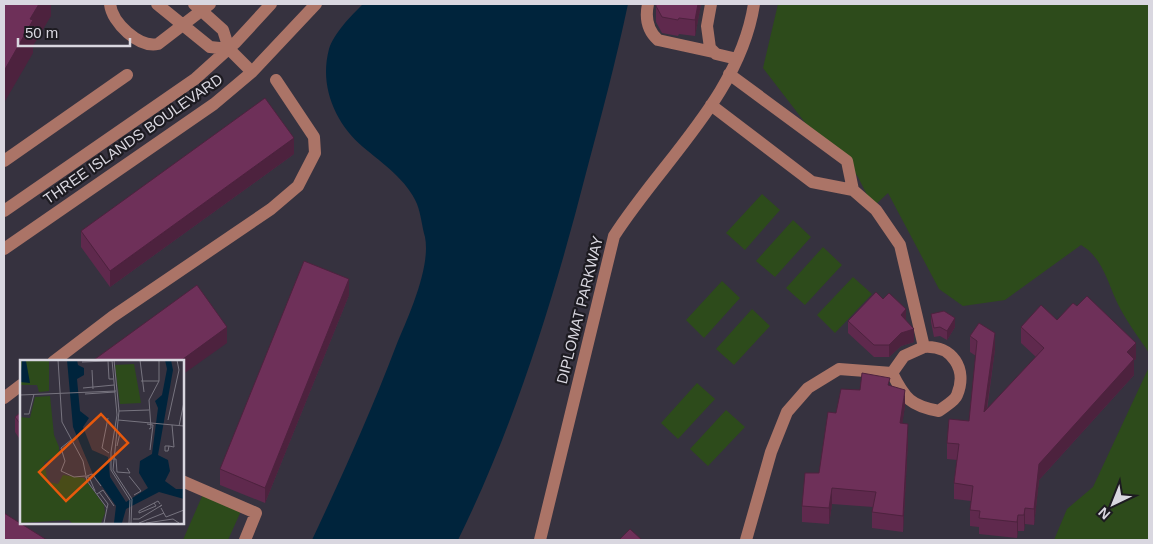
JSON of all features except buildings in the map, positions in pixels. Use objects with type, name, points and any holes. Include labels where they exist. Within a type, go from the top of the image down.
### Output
[{"type":"street","points":[[110,4],[111,12],[115,18],[142,43],[150,46],[158,44],[183,26],[202,6],[223,30],[229,49],[252,72]]},
{"type":"street","points":[[157,4],[210,47],[229,49]]},
{"type":"street","name":"THREE ISLANDS BOULEVARD","points":[[4,211],[195,79],[229,49],[271,4]]},
{"type":"street","points":[[648,4],[646,15],[648,27],[658,40],[737,59]]},
{"type":"street","points":[[711,4],[707,39],[713,52]]},
{"type":"street","name":"DIPLOMAT PARKWAY","points":[[540,540],[614,236],[631,210],[710,105],[729,74],[737,59],[754,4]]},
{"type":"street","name":"THREE ISLANDS BOULEVARD","points":[[4,249],[214,104],[252,72],[313,5]]},
{"type":"street","points":[[729,74],[847,161],[853,190]]},
{"type":"street","points":[[4,161],[127,75]]},
{"type":"street","points":[[56,360],[120,312],[271,209],[298,186],[314,152],[314,137],[276,80]]},
{"type":"street","points":[[710,105],[812,182],[853,190],[876,210],[900,245],[924,347]]},
{"type":"street","points":[[937,346],[953,356],[962,375],[956,397],[939,411],[919,407],[900,389],[892,373],[904,356],[924,347],[937,346]]},
{"type":"street","points":[[746,540],[771,452],[787,412],[808,388],[839,369],[892,373]]},
{"type":"street","points":[[4,398],[20,386]]},
{"type":"street","points":[[184,481],[256,514],[245,540]]},
{"type":"green space","points":[[778,4],[1149,4],[1149,353],[1121,310],[1096,258],[1081,245],[1005,300],[963,306],[939,289],[888,193],[873,207],[858,177],[835,145],[813,133],[763,68]]},
{"type":"green space","points":[[762,194],[780,210],[745,250],[726,233]]},
{"type":"green space","points":[[793,220],[811,237],[775,277],[756,261]]},
{"type":"green space","points":[[823,247],[842,265],[805,305],[786,288]]},
{"type":"green space","points":[[853,277],[872,294],[835,333],[817,315]]},
{"type":"green space","points":[[722,281],[740,298],[704,338],[686,320]]},
{"type":"green space","points":[[752,309],[770,326],[734,365],[716,349]]},
{"type":"green space","points":[[1149,367],[1149,540],[1054,540],[1067,509],[1093,487]]},
{"type":"green space","points":[[697,383],[715,399],[678,439],[661,423]]},
{"type":"green space","points":[[726,410],[745,427],[708,466],[690,449]]},
{"type":"green space","points":[[203,494],[241,511],[228,540],[183,540]]},
{"type":"water","points":[[363,4],[628,4],[561,267],[515,406],[479,496],[458,540],[312,540],[377,395],[412,307],[425,263],[425,237],[413,195],[401,180],[363,147],[344,127],[337,115],[328,90],[326,63],[331,43],[343,25]]}]
